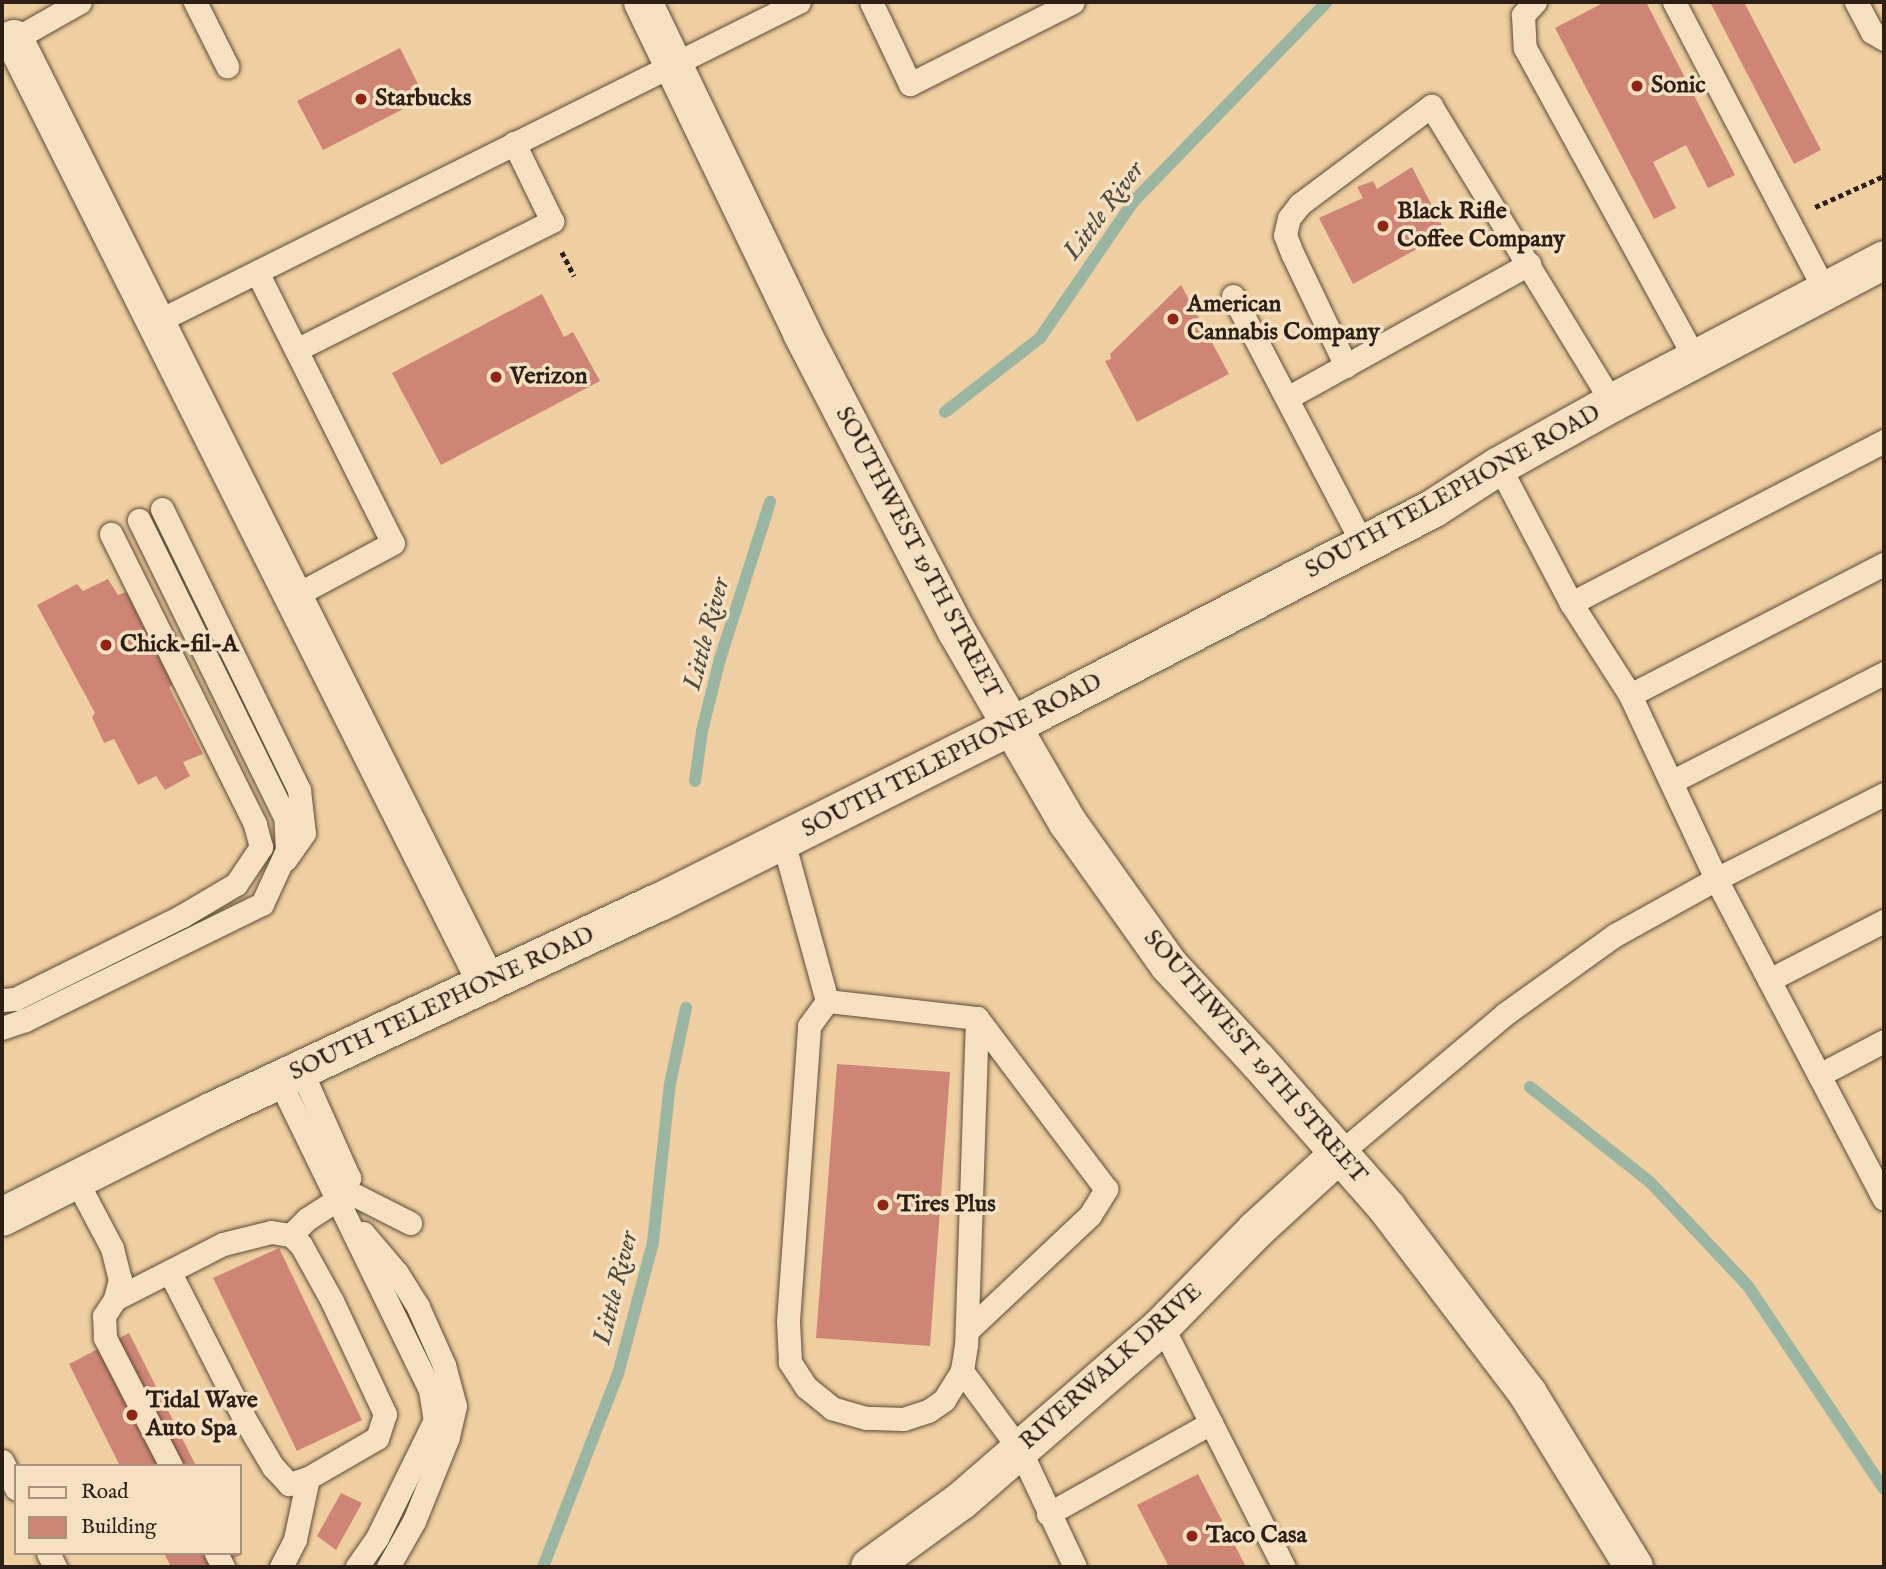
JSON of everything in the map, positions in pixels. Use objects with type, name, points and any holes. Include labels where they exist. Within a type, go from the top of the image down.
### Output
[{"type":"main road","name":"SOUTHWEST 19TH STREET","points":[[643,2],[802,333],[956,630],[1068,824],[1169,965],[1387,1208],[1528,1394],[1634,1567]]},
{"type":"main road","points":[[8,43],[156,322],[487,983]]},
{"type":"main road","name":"SOUTH TELEPHONE ROAD","points":[[2,1217],[290,1075],[783,841],[1012,726],[1434,508],[1499,466],[1612,403],[1884,260]]},
{"type":"main road","name":"RIVERWALK DRIVE","points":[[870,1567],[961,1501],[1162,1325],[1256,1230],[1340,1153]]},
{"type":"lane","points":[[8,43],[80,2]]},
{"type":"lane","points":[[195,2],[227,66]]},
{"type":"lane","points":[[156,322],[799,2]]},
{"type":"lane","points":[[871,2],[910,84],[1073,2]]},
{"type":"lane","points":[[1535,2],[1523,15],[1525,48],[1695,359]]},
{"type":"lane","points":[[1674,2],[1825,291]]},
{"type":"lane","points":[[1856,2],[1872,32],[1884,38]]},
{"type":"lane","points":[[1346,366],[1285,235],[1289,218],[1300,204],[1431,106],[1612,403]]},
{"type":"lane","points":[[296,350],[552,221],[513,143]]},
{"type":"lane","points":[[1287,398],[1529,264]]},
{"type":"lane","points":[[257,272],[393,543],[295,596]]},
{"type":"lane","points":[[1233,296],[1363,545]]},
{"type":"lane","points":[[1571,603],[1884,441]]},
{"type":"lane","points":[[1499,466],[1571,603],[1630,695],[1716,879],[1819,1075],[1876,1164],[1884,1199]]},
{"type":"lane","points":[[162,509],[299,790],[304,833],[276,874]]},
{"type":"lane","points":[[2,1028],[25,1020],[183,940],[262,904],[287,850],[285,817],[139,520]]},
{"type":"lane","points":[[2,1000],[15,999],[182,915],[236,884],[261,847],[255,824],[111,534]]},
{"type":"lane","points":[[1630,695],[1884,565]]},
{"type":"lane","points":[[1671,782],[1884,673]]},
{"type":"lane","points":[[1340,1153],[1506,1014],[1615,935],[1716,879],[1884,794]]},
{"type":"lane","points":[[783,841],[827,1001]]},
{"type":"lane","points":[[1769,980],[1884,921]]},
{"type":"lane","points":[[827,1001],[977,1018],[1106,1189],[1090,1216],[967,1331]]},
{"type":"lane","points":[[827,1001],[809,1026],[788,1321],[790,1362],[806,1387],[831,1408],[866,1418],[904,1419],[928,1411],[944,1400],[962,1371],[967,1331],[977,1018]]},
{"type":"lane","points":[[1819,1075],[1884,1041]]},
{"type":"lane","points":[[290,1075],[321,1166],[418,1307],[444,1365],[455,1406],[448,1437],[414,1521],[388,1567]]},
{"type":"lane","points":[[290,1075],[348,1172],[344,1203],[430,1390],[435,1420],[377,1538],[357,1567]]},
{"type":"lane","points":[[76,1180],[112,1248],[120,1279],[115,1299],[104,1316],[105,1338],[170,1464]]},
{"type":"lane","points":[[291,1236],[307,1219],[344,1203],[410,1223]]},
{"type":"lane","points":[[115,1299],[223,1244],[271,1232],[291,1236],[301,1245],[331,1301],[385,1414],[377,1438],[308,1478],[289,1485],[273,1467],[244,1418],[170,1273]]},
{"type":"lane","points":[[106,1237],[148,1284]]},
{"type":"lane","points":[[1162,1325],[1284,1567]]},
{"type":"lane","points":[[962,1371],[1020,1450],[1075,1567]]},
{"type":"lane","points":[[1048,1514],[1211,1423]]},
{"type":"lane","points":[[2,1461],[14,1485]]},
{"type":"lane","points":[[281,1567],[295,1539],[308,1478]]},
{"type":"path","points":[[1787,218],[1884,176]]},
{"type":"building","name":"Sonic","points":[[1605,2],[1646,2],[1735,175],[1708,188],[1686,145],[1653,162],[1676,208],[1654,219],[1555,28]]},
{"type":"building","points":[[1710,2],[1744,2],[1821,150],[1794,164]]},
{"type":"building","name":"Starbucks","points":[[400,48],[425,98],[323,150],[297,101]]},
{"type":"building","name":"Black Rifle Coffee Company","points":[[1412,167],[1446,233],[1353,284],[1319,218],[1363,198],[1357,187],[1373,181],[1377,189]]},
{"type":"building","name":"American Cannabis Company","points":[[1181,285],[1229,374],[1137,422],[1105,361],[1111,359],[1110,354]]},
{"type":"building","name":"Verizon","points":[[542,294],[564,337],[573,332],[600,381],[441,465],[392,373]]},
{"type":"building","name":"Chick-fil-A","points":[[108,579],[118,595],[126,592],[174,684],[169,687],[203,754],[183,762],[190,776],[165,790],[156,776],[138,785],[114,739],[104,743],[92,717],[95,713],[37,605],[77,584],[83,591]]},
{"type":"building","name":"Tires Plus","points":[[837,1064],[950,1072],[930,1346],[816,1338]]},
{"type":"building","points":[[279,1248],[362,1420],[297,1451],[213,1278]]},
{"type":"building","name":"Tidal Wave Auto Spa","points":[[129,1333],[195,1464],[119,1464],[69,1364]]},
{"type":"building","name":"Taco Casa","points":[[1198,1474],[1246,1567],[1169,1567],[1137,1505]]},
{"type":"building","points":[[341,1493],[362,1503],[336,1550],[317,1536]]},
{"type":"building","points":[[165,1555],[241,1555],[213,1567],[171,1567]]},
{"type":"waterway","name":"Little River","points":[[945,412],[1040,338],[1133,202],[1327,2]]},
{"type":"waterway","name":"Little River","points":[[695,781],[702,731],[720,659],[770,502]]},
{"type":"waterway","name":"Little River","points":[[543,1567],[618,1374],[653,1242],[670,1084],[686,1008]]},
{"type":"waterway","points":[[1530,1087],[1650,1182],[1748,1286],[1884,1489]]},
{"type":"place","name":"Sonic","points":[[1637,86]]},
{"type":"place","name":"Starbucks","points":[[361,99]]},
{"type":"place","name":"Black Rifle Coffee Company","points":[[1383,226]]},
{"type":"place","name":"American Cannabis Company","points":[[1173,319]]},
{"type":"place","name":"Verizon","points":[[496,377]]},
{"type":"place","name":"Chick-fil-A","points":[[106,645]]},
{"type":"place","name":"Tires Plus","points":[[883,1205]]},
{"type":"place","name":"Tidal Wave Auto Spa","points":[[132,1415]]},
{"type":"place","name":"Taco Casa","points":[[1192,1536]]}]
